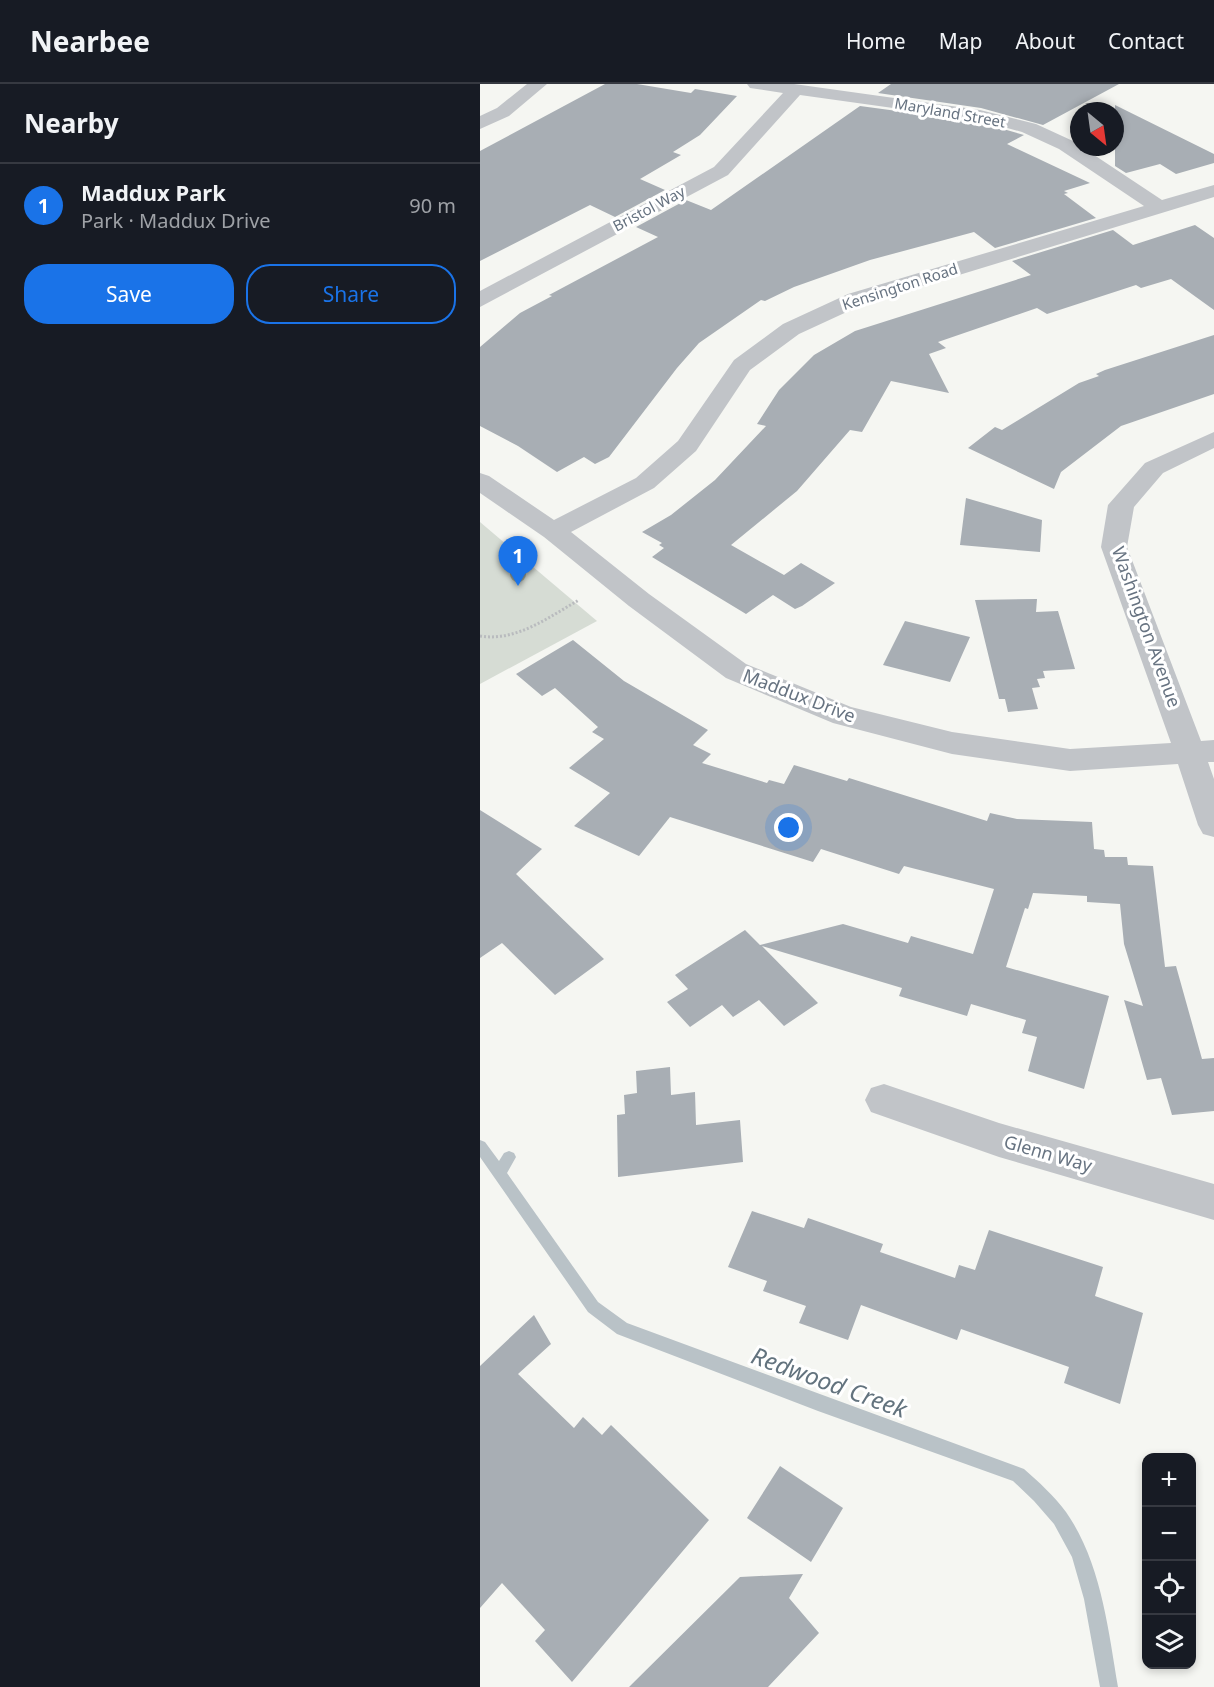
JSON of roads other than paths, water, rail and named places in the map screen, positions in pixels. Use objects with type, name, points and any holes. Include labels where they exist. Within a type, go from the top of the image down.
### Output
[{"type":"street","points":[[480,123],[503,112],[538,84]]},
{"type":"street","name":"Maryland Street","points":[[756,84],[980,115],[1029,128],[1066,145],[1159,207]]},
{"type":"street","name":"Bristol Way","points":[[480,300],[721,171],[795,90]]},
{"type":"street","name":"Kensington Road","points":[[553,531],[645,483],[687,446],[742,364],[791,329],[856,299],[1214,191]]},
{"type":"street","name":"Washington Avenue","points":[[1214,439],[1154,468],[1121,505],[1114,547],[1178,717],[1201,752],[1214,825]]},
{"type":"street","name":"Maddux Drive","points":[[480,481],[553,531],[639,600],[736,671],[844,716],[952,743],[1070,760],[1201,752]]},
{"type":"street","name":"Glenn Way","points":[[884,1100],[999,1140],[1214,1202]]},
{"type":"waterway","name":"Redwood Creek","points":[[480,1146],[499,1173]]},
{"type":"waterway","points":[[499,1173],[509,1157]]},
{"type":"waterway","name":"Redwood Creek","points":[[499,1173],[593,1307],[622,1329],[1018,1475],[1050,1506],[1071,1535],[1093,1599],[1109,1687]]},
{"type":"place","name":"Maddux Park","points":[[518,586]]}]
